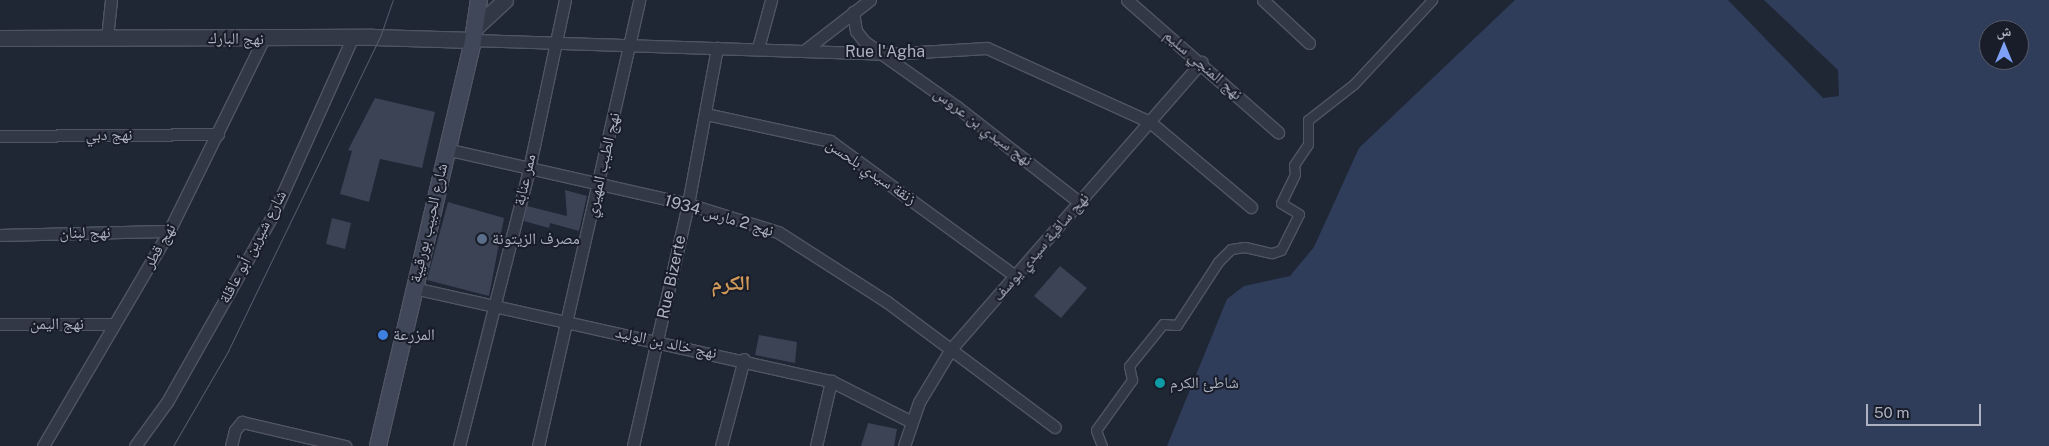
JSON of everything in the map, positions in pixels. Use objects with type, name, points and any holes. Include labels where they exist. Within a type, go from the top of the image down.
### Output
[{"type":"main road","name":"شارع الحبيب بورقيبة","points":[[378,446],[474,34],[479,0]]},
{"type":"street","points":[[107,38],[111,0]]},
{"type":"street","points":[[474,34],[505,0]]},
{"type":"street","name":"ممر عنابة","points":[[459,446],[529,169],[565,0]]},
{"type":"street","name":"نهج الطيب المهيري","points":[[538,446],[639,0]]},
{"type":"street","points":[[758,48],[771,0]]},
{"type":"street","points":[[805,50],[870,0]]},
{"type":"street","name":"نهج المنجي سليم","points":[[1127,0],[1278,132]]},
{"type":"street","points":[[1263,0],[1309,42]]},
{"type":"street","points":[[1102,446],[1097,429],[1132,380],[1129,366],[1163,324],[1177,325],[1218,262],[1231,249],[1245,247],[1272,253],[1281,250],[1299,214],[1281,203],[1295,174],[1294,166],[1308,144],[1308,120],[1354,84],[1432,0]]},
{"type":"street","name":"نهج سيدي بن عروس","points":[[853,12],[860,38],[885,54],[1080,202]]},
{"type":"street","name":"نهج البارك","points":[[0,38],[263,40],[474,34]]},
{"type":"street","name":"Rue l'Agha","points":[[474,34],[555,42],[885,54],[987,48],[1150,122],[1251,207]]},
{"type":"street","name":"شارع شيرين أبو عاقلة","points":[[135,446],[167,402],[273,214],[352,38]]},
{"type":"street","name":"نهج قطر","points":[[44,446],[113,324],[169,231],[263,40]]},
{"type":"street","name":"Rue Bizerte","points":[[633,446],[688,204],[717,48]]},
{"type":"street","name":"نهج ساقية سيدي يوسف","points":[[904,446],[910,420],[951,349],[1150,122],[1200,62]]},
{"type":"street","name":"زنقة سيدي بلحسن","points":[[706,114],[830,141],[1015,276]]},
{"type":"street","name":"نهج دبي","points":[[0,136],[218,134]]},
{"type":"street","name":"نهج 2 مارس 1934","points":[[446,150],[688,204],[778,232],[888,302],[1055,427]]},
{"type":"street","name":"نهج لبنان","points":[[0,235],[169,231]]},
{"type":"street","name":"نهج خالد بن الوليد","points":[[414,288],[744,359],[830,381],[910,420]]},
{"type":"street","name":"نهج اليمن","points":[[0,324],[113,324]]},
{"type":"street","points":[[721,446],[744,359]]},
{"type":"street","points":[[816,446],[830,381]]},
{"type":"street","points":[[231,446],[235,430],[242,422],[345,446]]},
{"type":"water","points":[[1515,0],[1728,0],[1823,98],[1839,96],[1838,70],[1764,0],[2049,0],[2049,446],[1167,446],[1227,299],[1244,286],[1290,276],[1314,247],[1359,148]]},
{"type":"building","points":[[375,98],[435,112],[422,168],[380,159],[369,202],[340,194],[352,151],[348,150]]},
{"type":"building","points":[[565,190],[587,196],[579,231],[550,223],[549,228],[524,221],[527,206],[567,216]]},
{"type":"building","points":[[448,202],[504,218],[489,296],[427,280]]},
{"type":"building","points":[[332,218],[351,223],[345,249],[326,244]]},
{"type":"building","points":[[1060,266],[1087,288],[1061,318],[1034,296]]},
{"type":"building","points":[[759,335],[797,342],[795,363],[755,355]]},
{"type":"building","points":[[868,423],[897,429],[894,446],[861,446]]},
{"type":"tram line","points":[[173,446],[228,351],[380,37],[393,0]]},
{"type":"place","name":"مصرف الزيتونة","points":[[482,239]]},
{"type":"place","name":"المزرعة","points":[[383,335]]},
{"type":"place","name":"شاطئ الکرم","points":[[1160,383]]},
{"type":"district","name":"الكرم","points":[[731,283]]}]
